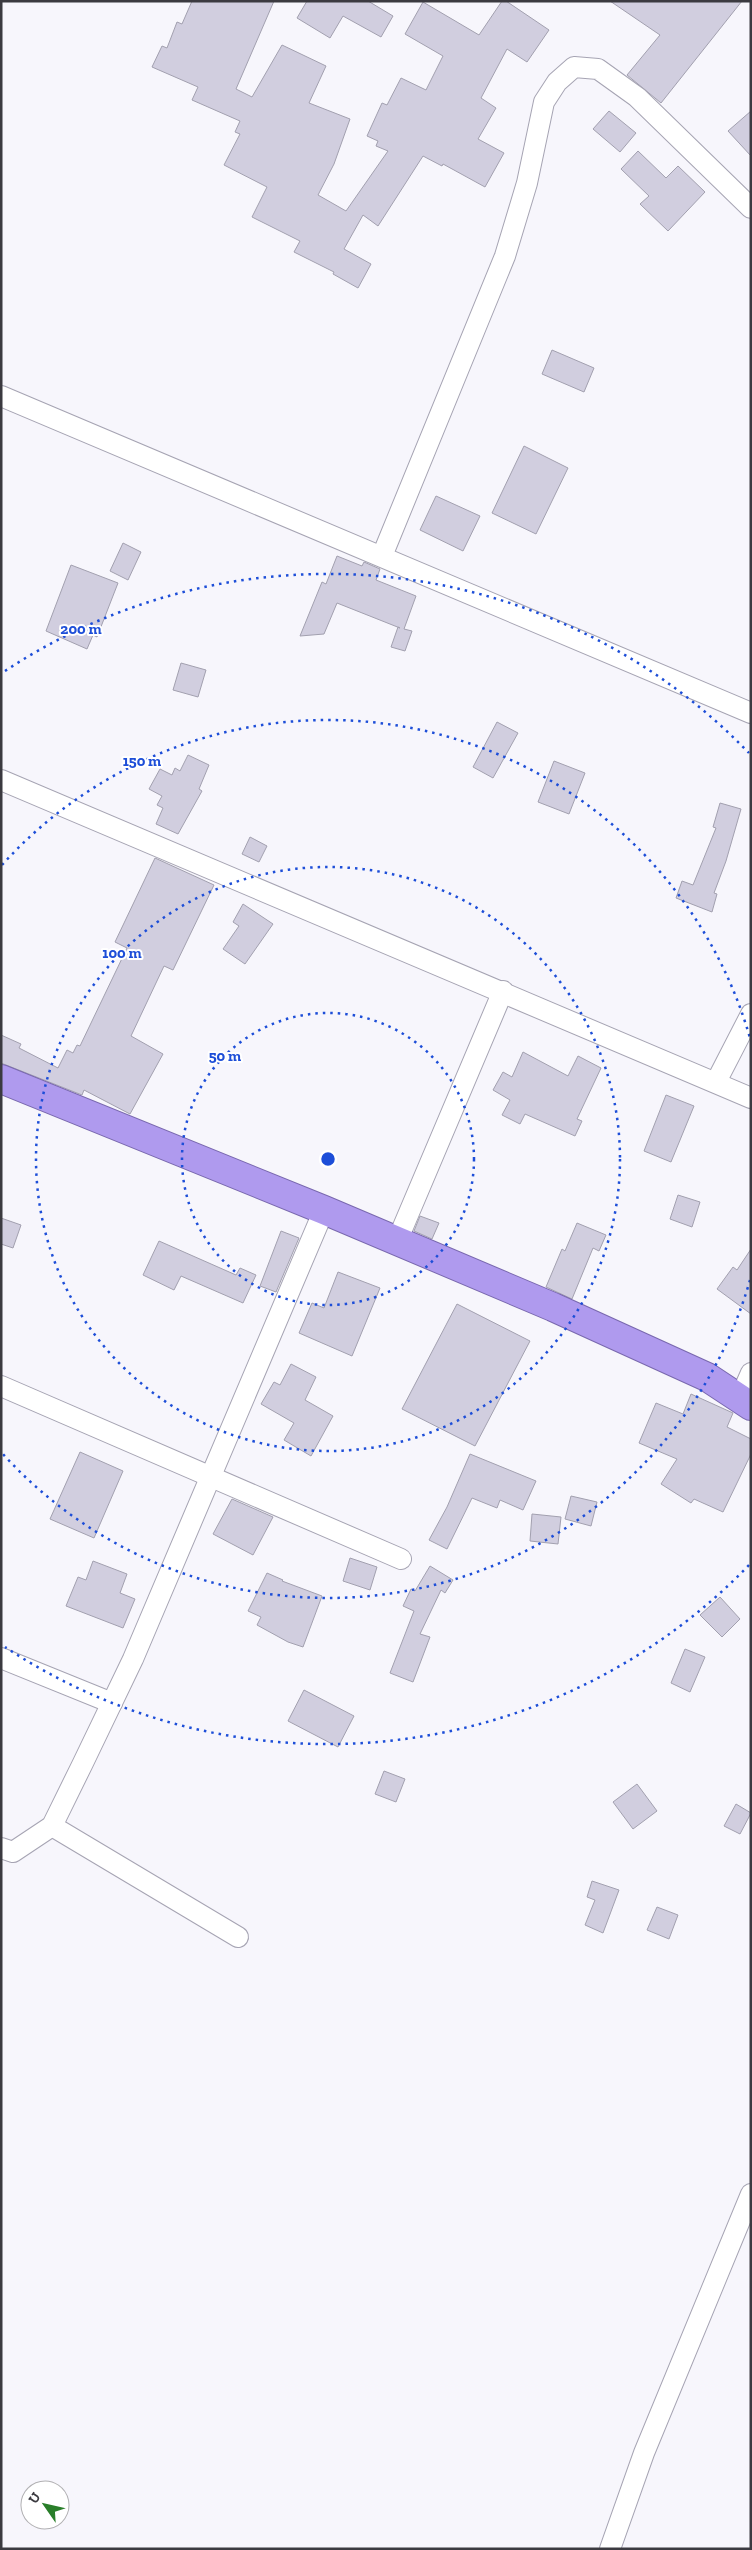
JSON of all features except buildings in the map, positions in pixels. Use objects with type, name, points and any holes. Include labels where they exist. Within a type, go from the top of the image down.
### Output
[{"type":"highway","points":[[1,1079],[324,1210],[553,1307],[698,1373],[745,1402]]},
{"type":"street","points":[[382,556],[506,256],[527,183],[535,137],[544,102],[557,82],[574,67],[598,69],[637,97],[751,208]]},
{"type":"street","points":[[1,396],[751,713]]},
{"type":"street","points":[[1,780],[503,991],[751,1098]]},
{"type":"street","points":[[397,1241],[503,991]]},
{"type":"street","points":[[716,1082],[751,1014]]},
{"type":"street","points":[[1,1848],[13,1852],[52,1826],[133,1660],[324,1210]]},
{"type":"street","points":[[745,1402],[751,1373]]},
{"type":"street","points":[[1,1386],[401,1559]]},
{"type":"street","points":[[1,1658],[112,1703]]},
{"type":"street","points":[[52,1826],[238,1936]]},
{"type":"street","points":[[610,2549],[644,2454],[751,2194]]}]
